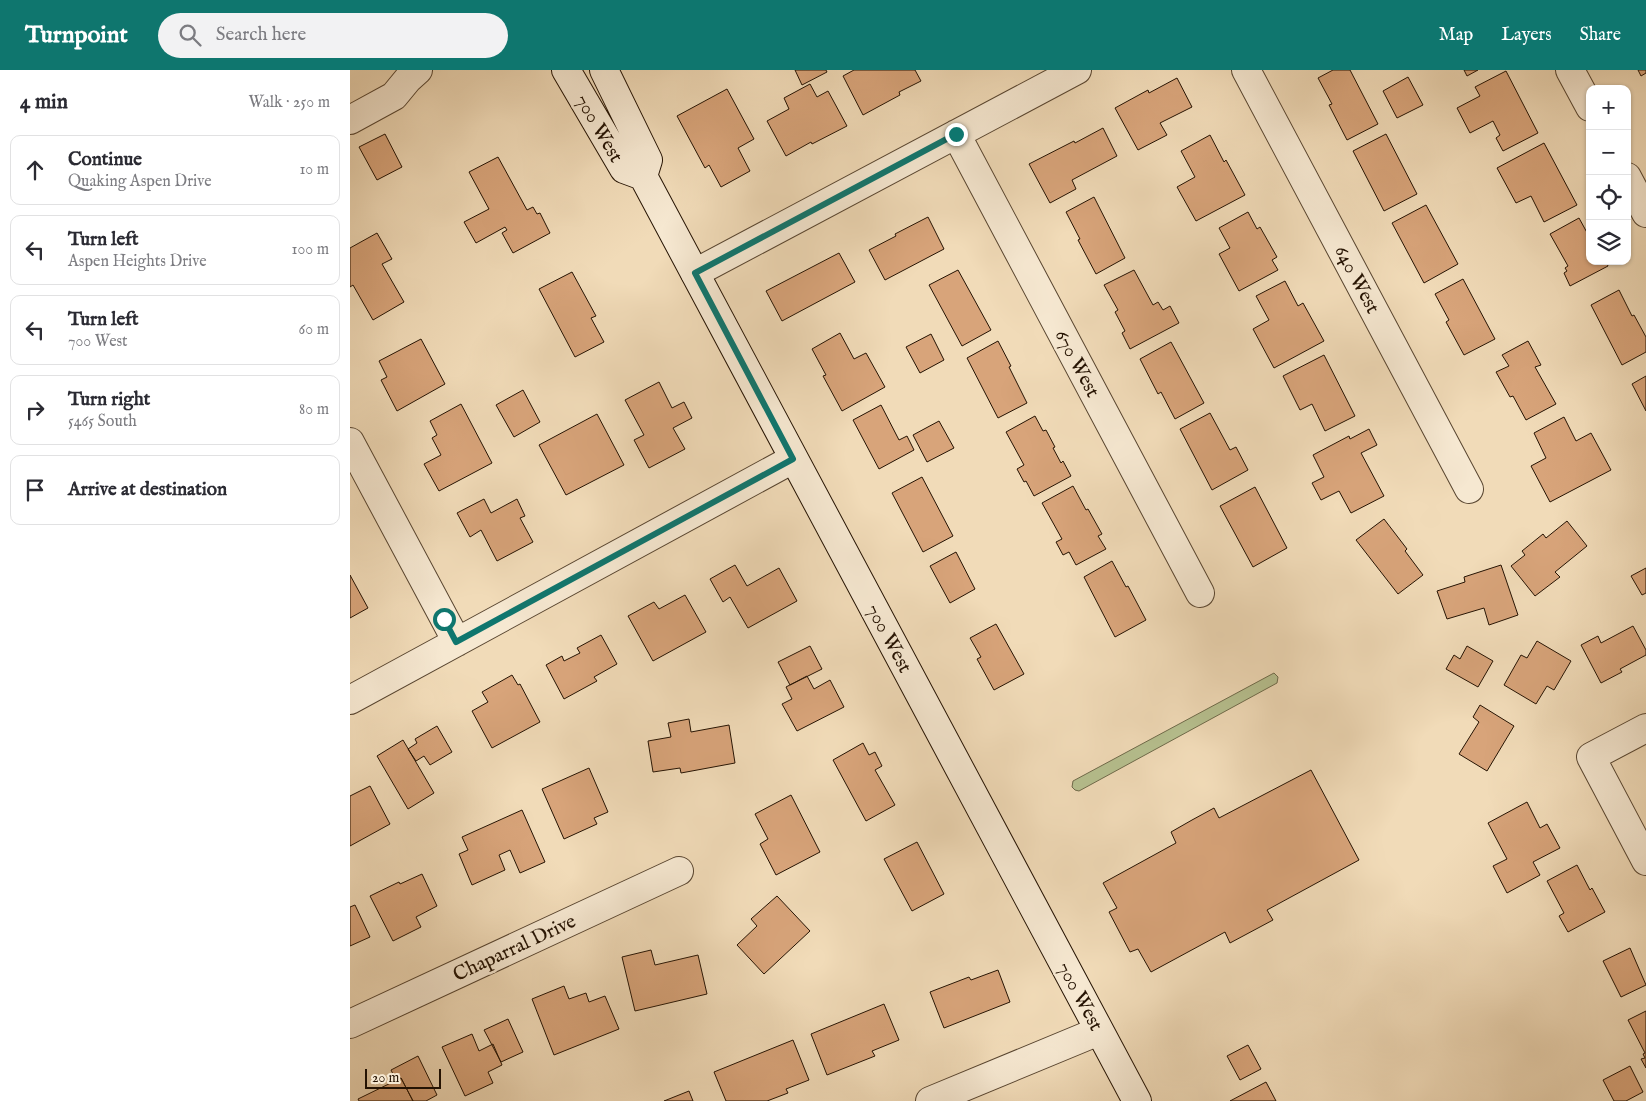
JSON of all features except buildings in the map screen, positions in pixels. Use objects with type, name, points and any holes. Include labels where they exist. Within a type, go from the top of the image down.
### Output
[{"type":"street","name":"700 West","points":[[566,70],[624,169],[643,176],[1137,1101]]},
{"type":"street","name":"700 West","points":[[604,70],[648,160],[643,176]]},
{"type":"street","points":[[695,273],[1077,70]]},
{"type":"street","name":"640 West","points":[[1246,70],[1468,489]]},
{"type":"street","points":[[1570,70],[1586,99]]},
{"type":"street","points":[[350,120],[394,96],[410,73]]},
{"type":"street","name":"670 West","points":[[956,134],[1200,593]]},
{"type":"street","points":[[1631,185],[1646,213]]},
{"type":"street","points":[[350,442],[456,642]]},
{"type":"street","points":[[350,700],[793,459]]},
{"type":"street","points":[[1646,728],[1591,757],[1646,861]]},
{"type":"street","name":"Chaparral Drive","points":[[350,1024],[679,871]]},
{"type":"street","points":[[930,1101],[1099,1031]]},
{"type":"green space","points":[[1274,673],[1278,677],[1277,683],[1079,791],[1072,787],[1073,781]]},
{"type":"route","points":[[444,619],[456,642],[793,459],[695,273],[956,134]]}]
